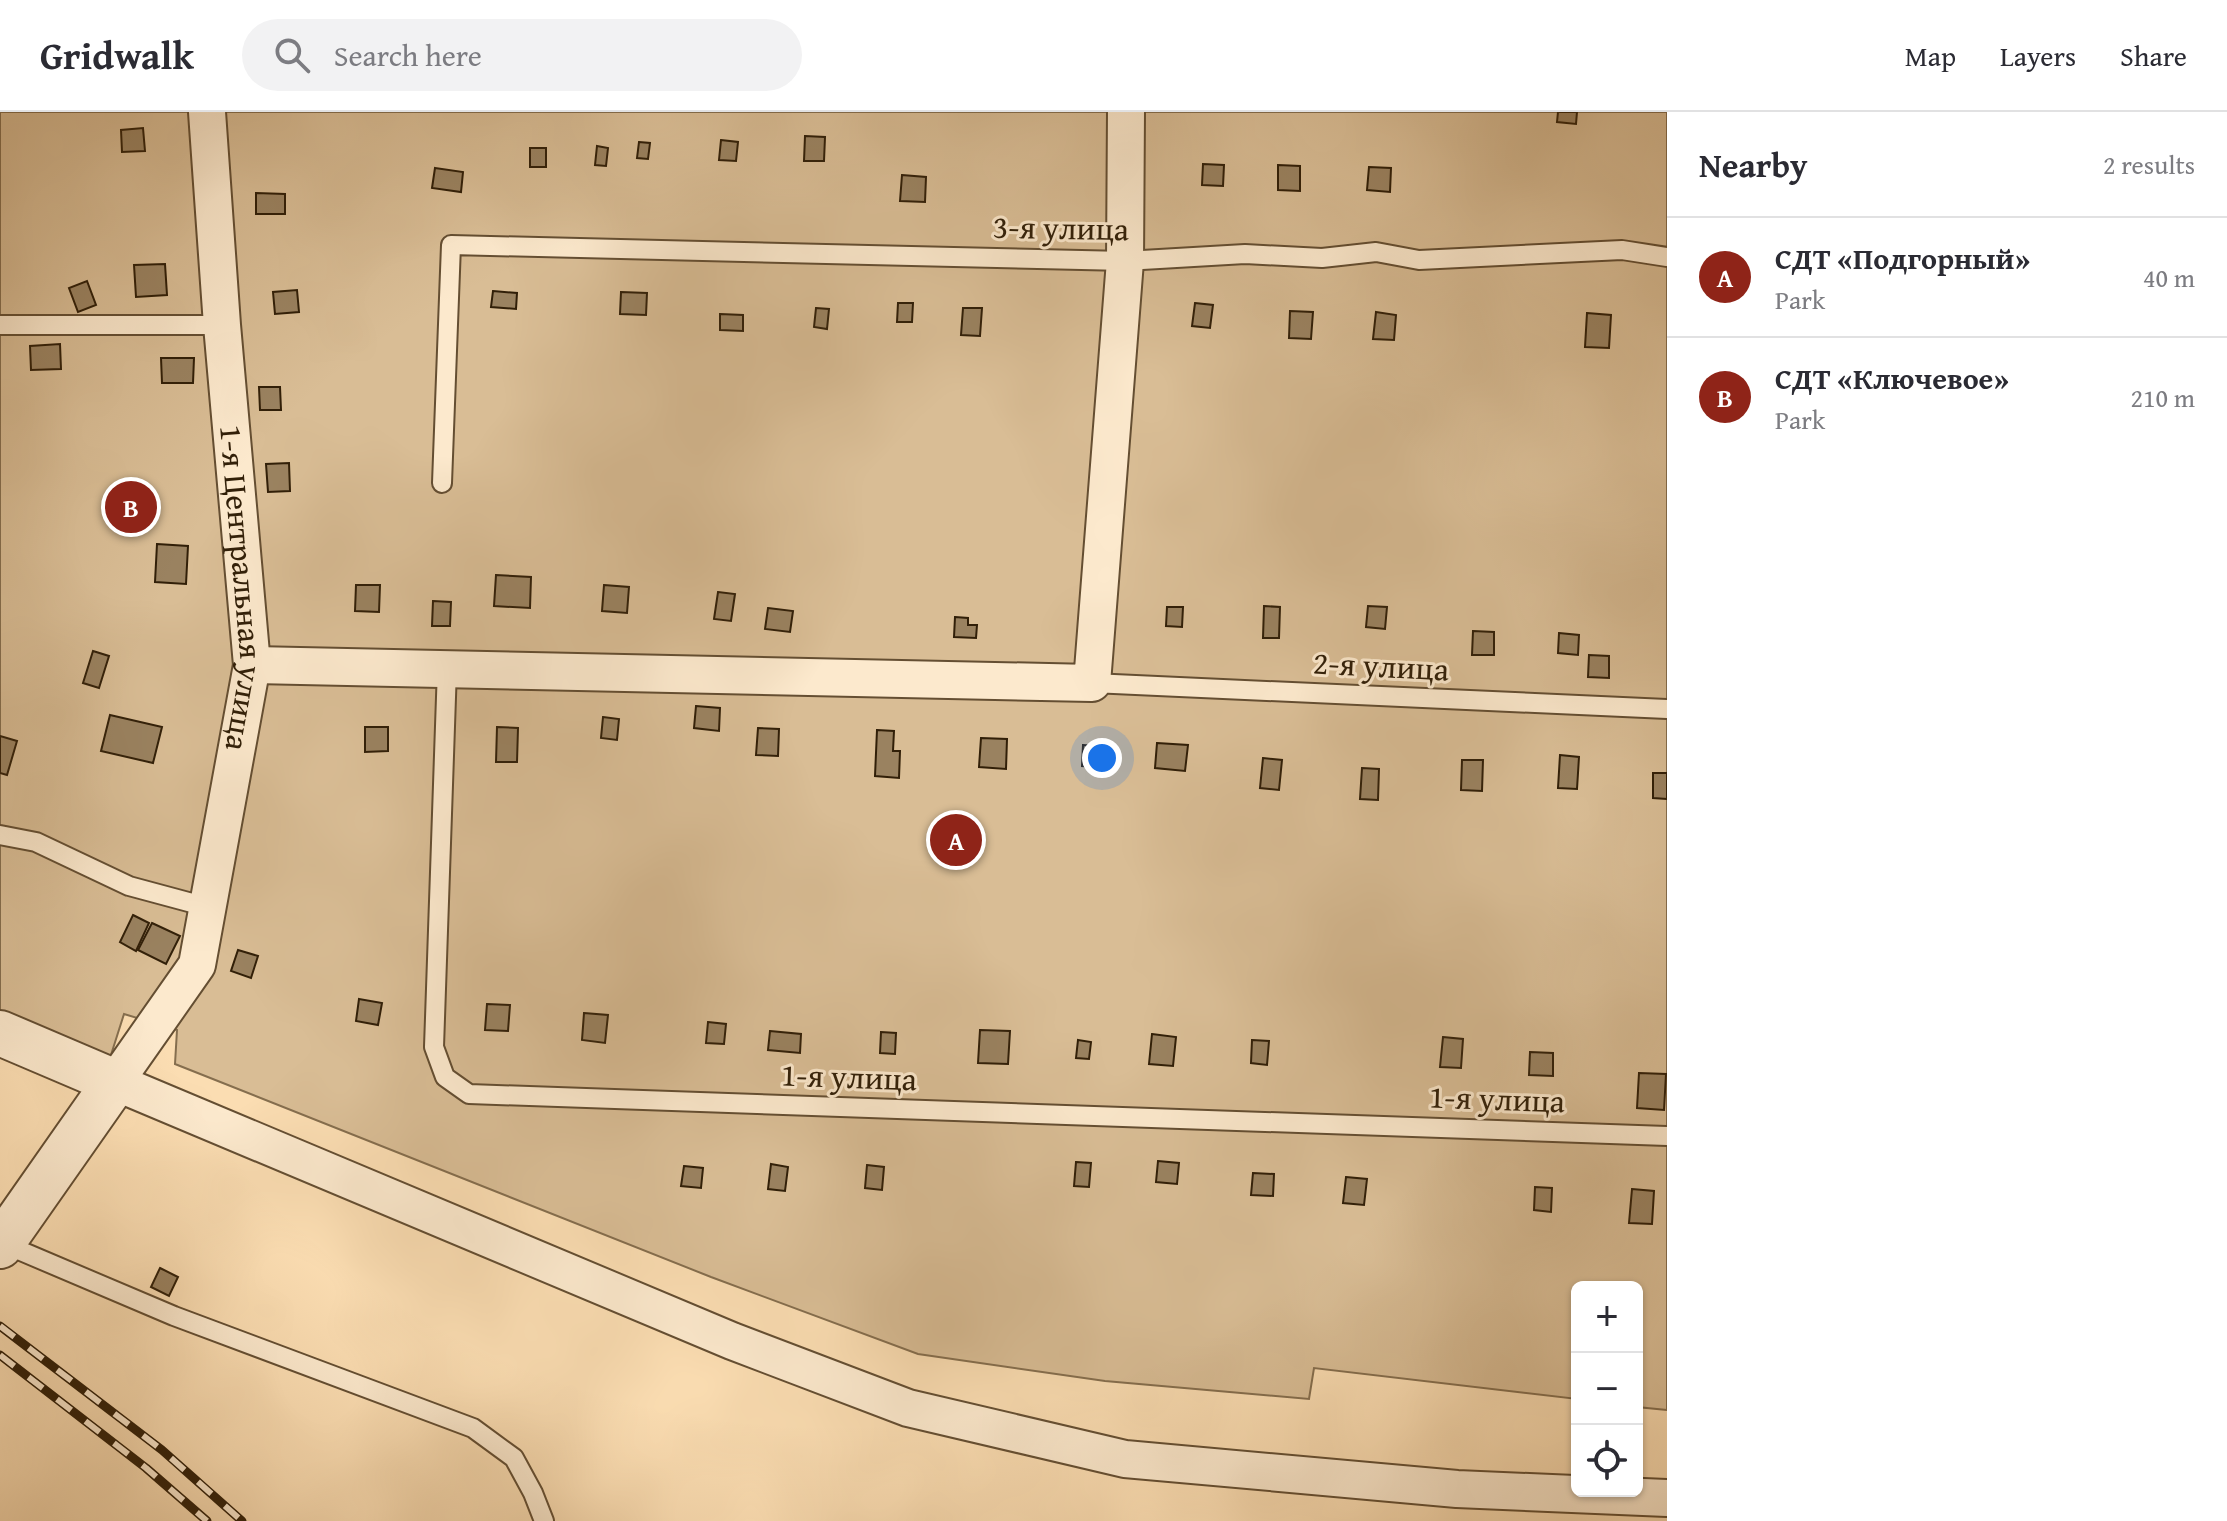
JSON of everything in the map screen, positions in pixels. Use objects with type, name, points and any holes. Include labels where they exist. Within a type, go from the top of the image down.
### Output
[{"type":"street","name":"1-я Центральная улица","points":[[115,1082],[197,965],[252,665],[207,112]]},
{"type":"street","points":[[252,665],[1092,683],[1125,261],[1126,112]]},
{"type":"street","points":[[0,1033],[732,1341],[908,1408],[1125,1459],[1457,1489],[1667,1498]]},
{"type":"street","points":[[1,1244],[115,1082]]},
{"type":"lane","name":"3-я улица","points":[[442,483],[451,245],[1125,261],[1245,254],[1322,258],[1376,252],[1419,260],[1622,250],[1667,257]]},
{"type":"lane","points":[[0,325],[222,325]]},
{"type":"lane","name":"1-я улица","points":[[447,668],[434,1047],[445,1077],[469,1094],[1667,1136]]},
{"type":"lane","name":"2-я улица","points":[[1092,683],[1667,709]]},
{"type":"lane","points":[[0,835],[36,842],[129,886],[207,907]]},
{"type":"lane","points":[[1,1244],[174,1316],[473,1428],[514,1458],[544,1521]]},
{"type":"shaded area","points":[[0,112],[1667,112],[1667,1410],[1643,1408],[1643,1281],[1571,1281],[1571,1398],[1314,1368],[1309,1399],[1105,1381],[918,1354],[711,1277],[175,1064],[177,1030],[124,1014],[110,1058],[0,1013]]},
{"type":"building","points":[[1558,112],[1577,112],[1576,124],[1557,122]]},
{"type":"building","points":[[143,128],[145,151],[122,152],[121,130]]},
{"type":"building","points":[[805,136],[825,137],[824,161],[804,161]]},
{"type":"building","points":[[721,140],[738,142],[736,161],[719,160]]},
{"type":"building","points":[[639,142],[650,143],[648,159],[637,158]]},
{"type":"building","points":[[597,146],[608,148],[606,166],[595,165]]},
{"type":"building","points":[[530,148],[546,148],[546,167],[530,167]]},
{"type":"building","points":[[1203,164],[1224,165],[1223,186],[1202,185]]},
{"type":"building","points":[[1278,165],[1300,166],[1300,191],[1278,190]]},
{"type":"building","points":[[1369,167],[1391,168],[1390,192],[1367,190]]},
{"type":"building","points":[[435,168],[463,172],[461,192],[432,188]]},
{"type":"building","points":[[902,175],[926,177],[925,202],[900,201]]},
{"type":"building","points":[[256,193],[285,194],[285,214],[256,214]]},
{"type":"building","points":[[165,264],[167,295],[136,297],[134,265]]},
{"type":"building","points":[[87,281],[96,305],[78,312],[69,288]]},
{"type":"building","points":[[297,290],[299,312],[275,314],[273,292]]},
{"type":"building","points":[[493,291],[517,293],[516,309],[491,307]]},
{"type":"building","points":[[621,292],[647,293],[646,315],[620,314]]},
{"type":"building","points":[[898,303],[913,303],[912,322],[897,322]]},
{"type":"building","points":[[1195,303],[1213,305],[1210,328],[1192,326]]},
{"type":"building","points":[[816,308],[829,309],[827,329],[814,327]]},
{"type":"building","points":[[963,308],[982,308],[980,336],[961,335]]},
{"type":"building","points":[[1290,311],[1313,312],[1311,339],[1289,338]]},
{"type":"building","points":[[1376,312],[1396,315],[1394,340],[1373,339]]},
{"type":"building","points":[[1587,313],[1611,315],[1609,348],[1585,347]]},
{"type":"building","points":[[720,314],[743,315],[743,331],[720,330]]},
{"type":"building","points":[[60,344],[61,369],[31,370],[30,346]]},
{"type":"building","points":[[161,358],[194,358],[193,383],[162,383]]},
{"type":"building","points":[[259,387],[280,387],[281,410],[260,410]]},
{"type":"building","points":[[289,463],[290,491],[268,492],[266,464]]},
{"type":"building","points":[[157,544],[188,546],[186,584],[155,582]]},
{"type":"building","points":[[496,575],[531,577],[530,608],[494,606]]},
{"type":"building","points":[[356,585],[380,585],[379,612],[355,611]]},
{"type":"building","points":[[604,585],[629,587],[627,613],[602,611]]},
{"type":"building","points":[[718,592],[735,594],[731,621],[714,619]]},
{"type":"building","points":[[433,601],[451,602],[450,626],[432,626]]},
{"type":"building","points":[[1264,606],[1280,607],[1279,638],[1263,638]]},
{"type":"building","points":[[1368,606],[1387,607],[1385,629],[1366,627]]},
{"type":"building","points":[[1167,607],[1183,607],[1182,627],[1166,626]]},
{"type":"building","points":[[768,608],[793,611],[790,632],[765,629]]},
{"type":"building","points":[[955,617],[968,618],[968,625],[977,625],[976,638],[954,637]]},
{"type":"building","points":[[1473,631],[1494,632],[1494,655],[1472,655]]},
{"type":"building","points":[[1559,633],[1579,635],[1578,655],[1558,653]]},
{"type":"building","points":[[93,651],[109,656],[99,688],[83,683]]},
{"type":"building","points":[[1589,655],[1609,656],[1609,678],[1588,677]]},
{"type":"building","points":[[696,706],[720,708],[719,731],[694,728]]},
{"type":"building","points":[[110,715],[162,727],[153,763],[101,751]]},
{"type":"building","points":[[603,717],[619,719],[617,740],[601,738]]},
{"type":"building","points":[[365,727],[388,727],[388,751],[365,752]]},
{"type":"building","points":[[497,727],[518,728],[517,762],[496,762]]},
{"type":"building","points":[[758,728],[779,729],[778,756],[756,755]]},
{"type":"building","points":[[877,730],[894,731],[893,751],[900,751],[899,778],[875,776]]},
{"type":"building","points":[[0,736],[17,741],[7,775],[0,773]]},
{"type":"building","points":[[981,738],[1007,739],[1006,769],[979,767]]},
{"type":"building","points":[[1157,743],[1188,745],[1185,771],[1155,768]]},
{"type":"building","points":[[1083,745],[1108,747],[1107,768],[1082,766]]},
{"type":"building","points":[[1560,755],[1579,757],[1577,789],[1558,788]]},
{"type":"building","points":[[1263,758],[1282,760],[1279,790],[1260,788]]},
{"type":"building","points":[[1462,760],[1483,760],[1482,791],[1461,790]]},
{"type":"building","points":[[1362,768],[1379,769],[1378,800],[1360,799]]},
{"type":"building","points":[[1653,773],[1667,773],[1667,799],[1653,798]]},
{"type":"building","points":[[133,915],[149,923],[136,951],[120,942]]},
{"type":"building","points":[[152,923],[180,936],[166,964],[138,950]]},
{"type":"building","points":[[238,950],[258,956],[251,978],[231,971]]},
{"type":"building","points":[[359,999],[382,1003],[378,1025],[356,1021]]},
{"type":"building","points":[[487,1004],[510,1005],[508,1031],[485,1030]]},
{"type":"building","points":[[584,1013],[608,1015],[605,1043],[582,1040]]},
{"type":"building","points":[[708,1022],[726,1024],[724,1044],[706,1043]]},
{"type":"building","points":[[980,1030],[1010,1031],[1008,1064],[978,1063]]},
{"type":"building","points":[[770,1031],[801,1034],[800,1053],[768,1050]]},
{"type":"building","points":[[881,1032],[896,1033],[895,1054],[880,1053]]},
{"type":"building","points":[[1152,1034],[1176,1037],[1173,1066],[1149,1064]]},
{"type":"building","points":[[1443,1037],[1463,1039],[1461,1068],[1440,1067]]},
{"type":"building","points":[[1078,1040],[1091,1042],[1089,1059],[1076,1058]]},
{"type":"building","points":[[1252,1040],[1269,1041],[1267,1065],[1251,1063]]},
{"type":"building","points":[[1530,1052],[1553,1053],[1553,1076],[1529,1075]]},
{"type":"building","points":[[1639,1073],[1666,1074],[1664,1110],[1637,1108]]},
{"type":"building","points":[[1158,1161],[1179,1163],[1177,1184],[1156,1182]]},
{"type":"building","points":[[1076,1162],[1091,1163],[1089,1187],[1074,1186]]},
{"type":"building","points":[[771,1164],[788,1167],[785,1191],[768,1189]]},
{"type":"building","points":[[867,1165],[884,1167],[882,1190],[865,1188]]},
{"type":"building","points":[[684,1166],[703,1168],[701,1188],[681,1186]]},
{"type":"building","points":[[1253,1173],[1274,1174],[1273,1196],[1251,1195]]},
{"type":"building","points":[[1346,1177],[1367,1179],[1364,1205],[1343,1203]]},
{"type":"building","points":[[1535,1187],[1552,1188],[1551,1212],[1534,1210]]},
{"type":"building","points":[[1632,1189],[1654,1191],[1652,1224],[1629,1223]]},
{"type":"building","points":[[160,1268],[178,1277],[169,1296],[151,1287]]},
{"type":"railway","points":[[0,1326],[162,1450],[242,1521]]},
{"type":"railway","points":[[0,1355],[146,1468],[207,1521]]},
{"type":"place","name":"СДТ «Ключевое»","points":[[131,507]]},
{"type":"place","name":"СДТ «Подгорный»","points":[[956,840]]}]
